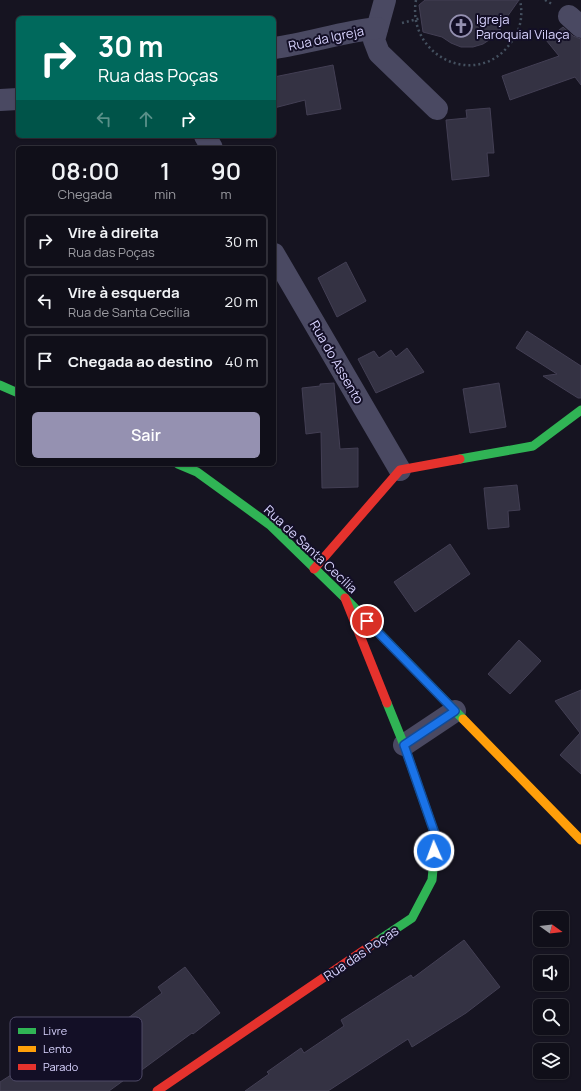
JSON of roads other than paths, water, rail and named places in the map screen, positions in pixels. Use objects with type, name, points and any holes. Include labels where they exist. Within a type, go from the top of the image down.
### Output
[{"type":"street","points":[[385,0],[374,40],[379,53],[437,109]]},
{"type":"street","name":"Rua da Igreja","points":[[276,48],[299,45],[362,30],[377,28]]},
{"type":"street","points":[[0,100],[16,99]]},
{"type":"street","name":"Rua do Assento","points":[[276,257],[400,470]]},
{"type":"street","points":[[0,385],[16,392]]},
{"type":"street","points":[[314,569],[400,470],[533,446],[581,410]]},
{"type":"street","name":"Rua de Santa Cecília","points":[[183,466],[197,472],[270,525],[345,598],[581,840]]},
{"type":"street","name":"Rua das Poças","points":[[157,1091],[412,918],[432,880],[436,837],[404,745],[345,598]]},
{"type":"street","points":[[404,745],[455,711]]},
{"type":"place","name":"Igreja Paroquial Vilaça","points":[[461,26]]}]
